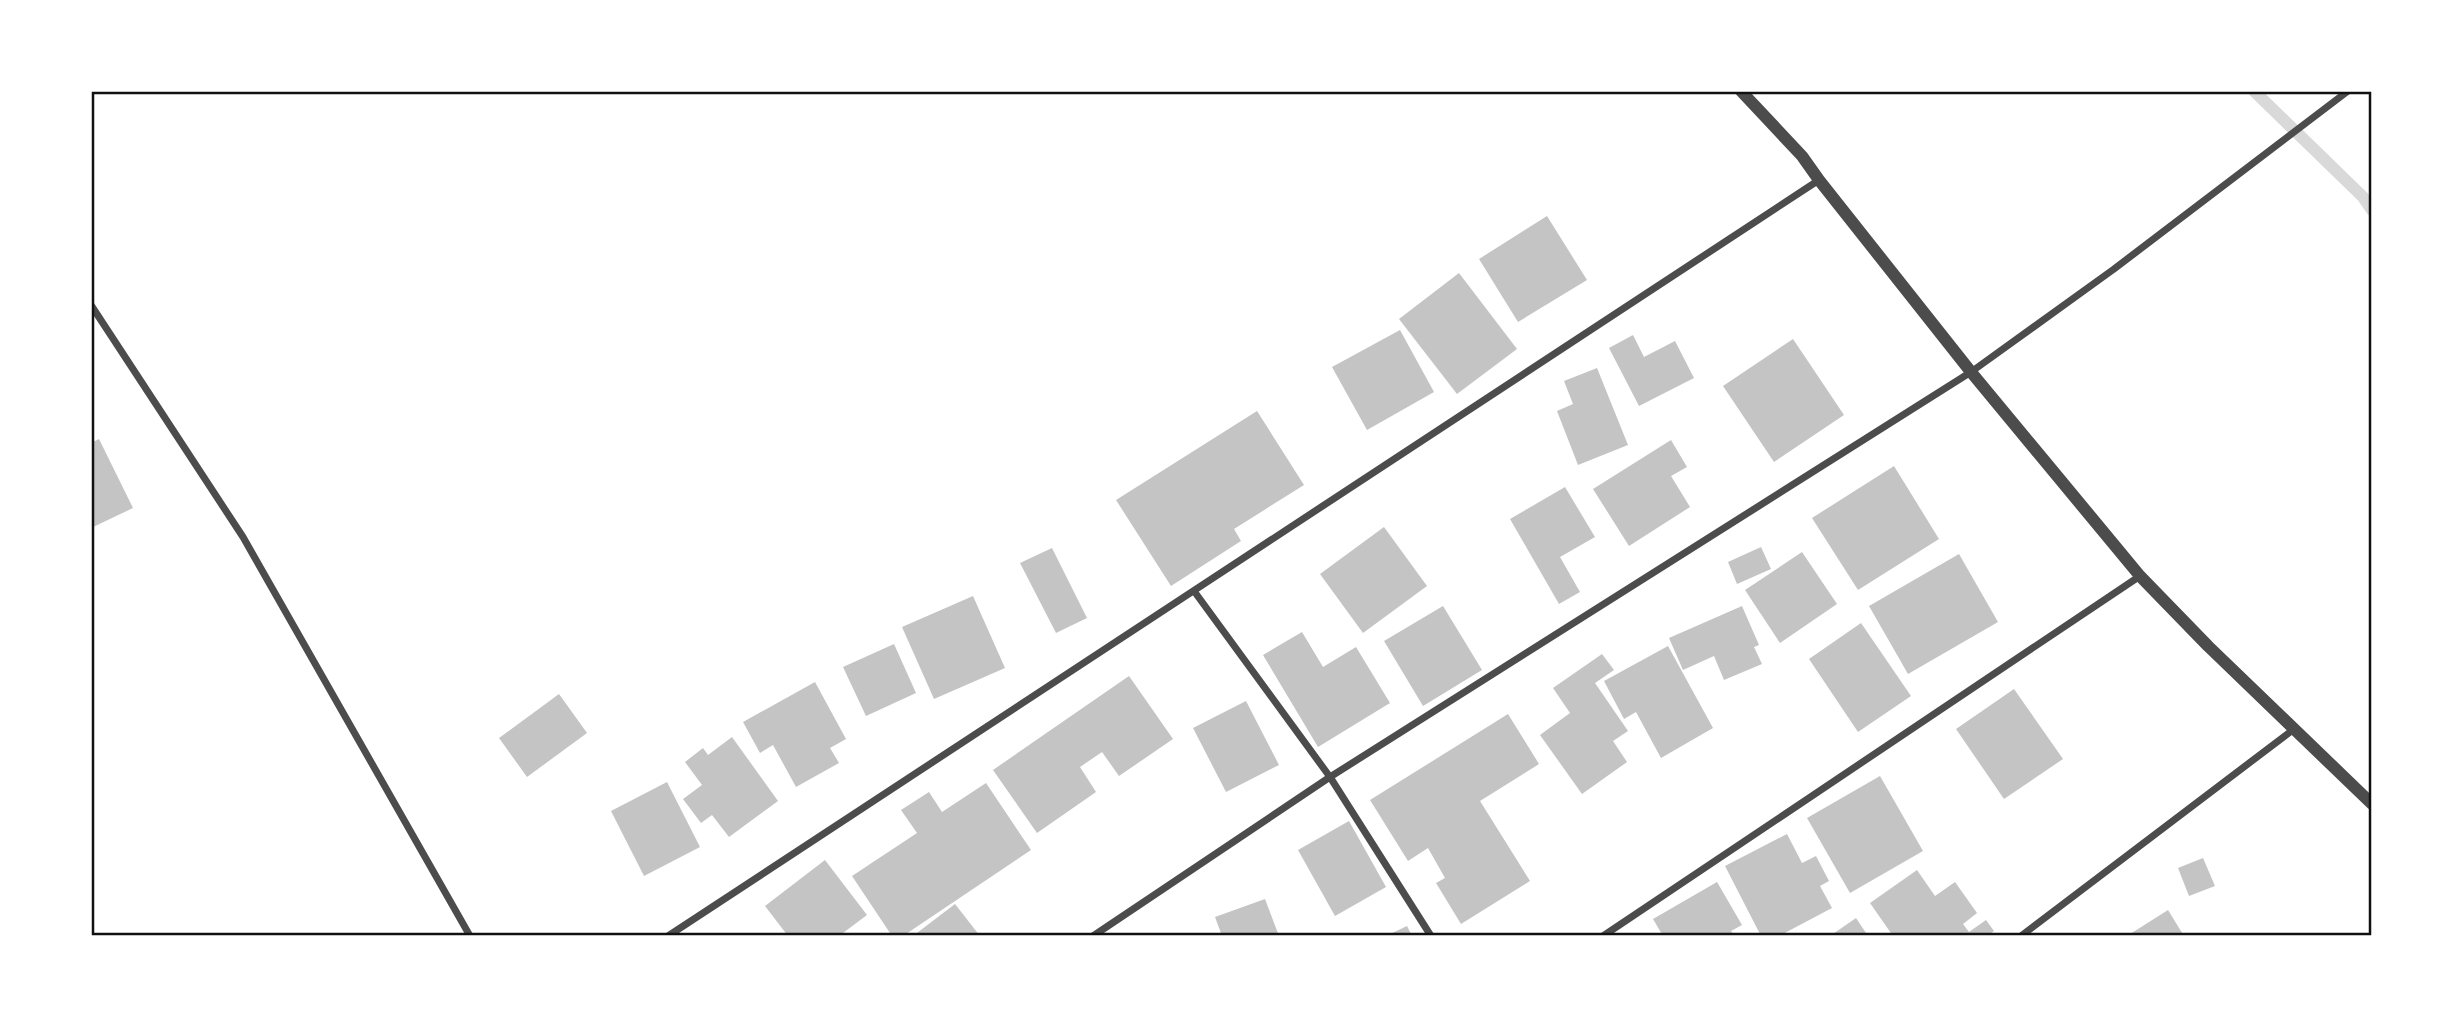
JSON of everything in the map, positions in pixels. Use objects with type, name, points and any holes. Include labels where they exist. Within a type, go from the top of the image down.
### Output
[{"type":"street","points":[[1741,91],[1802,156],[1971,372],[2140,576],[2372,804]]},
{"type":"street","points":[[1093,936],[1330,777],[1971,372],[2114,269],[2348,91]]},
{"type":"street","points":[[668,936],[1819,180]]},
{"type":"street","points":[[91,305],[243,537],[470,936]]},
{"type":"street","points":[[1603,936],[2140,576]]},
{"type":"street","points":[[1194,591],[1330,777],[1432,936]]},
{"type":"street","points":[[2021,936],[2294,729]]},
{"type":"building","points":[[1547,216],[1587,280],[1518,322],[1479,259]]},
{"type":"building","points":[[1459,273],[1517,349],[1457,394],[1399,319]]},
{"type":"building","points":[[1400,330],[1434,392],[1367,430],[1332,367]]},
{"type":"building","points":[[1633,335],[1644,357],[1675,341],[1694,378],[1639,406],[1609,348]]},
{"type":"building","points":[[1793,339],[1844,415],[1774,462],[1723,386]]},
{"type":"building","points":[[1597,368],[1628,445],[1578,465],[1557,411],[1573,404],[1564,381]]},
{"type":"building","points":[[1257,411],[1304,485],[1234,529],[1241,541],[1171,586],[1116,500]]},
{"type":"building","points":[[99,439],[133,508],[91,528],[91,443]]},
{"type":"building","points":[[1671,440],[1687,467],[1671,476],[1690,507],[1629,546],[1593,489]]},
{"type":"building","points":[[1894,466],[1939,539],[1858,590],[1812,518]]},
{"type":"building","points":[[1565,487],[1595,537],[1560,557],[1580,592],[1559,604],[1510,519]]},
{"type":"building","points":[[1384,527],[1427,586],[1363,633],[1320,574]]},
{"type":"building","points":[[1761,547],[1771,569],[1737,584],[1728,562]]},
{"type":"building","points":[[1052,548],[1087,618],[1056,633],[1020,563]]},
{"type":"building","points":[[1802,552],[1837,604],[1780,643],[1745,590]]},
{"type":"building","points":[[1959,554],[1998,622],[1908,674],[1869,606]]},
{"type":"building","points":[[973,596],[1005,668],[934,699],[902,627]]},
{"type":"building","points":[[1443,606],[1482,670],[1423,706],[1384,641]]},
{"type":"building","points":[[1742,606],[1759,645],[1754,647],[1762,664],[1724,680],[1714,656],[1683,670],[1669,638]]},
{"type":"building","points":[[1861,623],[1911,696],[1858,732],[1809,659]]},
{"type":"building","points":[[1302,632],[1323,667],[1356,647],[1390,703],[1318,747],[1263,655]]},
{"type":"building","points":[[894,644],[916,693],[866,716],[843,667]]},
{"type":"building","points":[[1668,646],[1713,728],[1661,758],[1636,712],[1624,719],[1604,681]]},
{"type":"building","points":[[1602,654],[1614,670],[1595,683],[1628,731],[1613,741],[1627,762],[1582,794],[1540,735],[1570,713],[1553,688]]},
{"type":"building","points":[[1129,676],[1173,739],[1119,776],[1102,752],[1080,767],[1096,792],[1037,833],[993,770]]},
{"type":"building","points":[[815,682],[846,739],[830,748],[839,763],[796,787],[773,745],[760,753],[743,722]]},
{"type":"building","points":[[2014,689],[2063,759],[2004,799],[1956,729]]},
{"type":"building","points":[[559,694],[587,733],[527,777],[499,738]]},
{"type":"building","points":[[1246,701],[1279,765],[1226,792],[1193,728]]},
{"type":"building","points":[[1508,714],[1539,764],[1480,801],[1530,881],[1461,924],[1436,883],[1445,878],[1428,848],[1408,861],[1370,800]]},
{"type":"building","points":[[732,737],[778,801],[729,837],[712,815],[701,823],[683,799],[702,785],[685,762],[703,748],[708,755]]},
{"type":"building","points":[[1880,776],[1923,851],[1850,893],[1807,818]]},
{"type":"building","points":[[667,782],[700,847],[644,876],[611,811]]},
{"type":"building","points":[[986,783],[1031,850],[903,936],[892,936],[852,876],[917,833],[901,810],[929,792],[942,812]]},
{"type":"building","points":[[1349,821],[1386,887],[1335,916],[1298,850]]},
{"type":"building","points":[[1787,834],[1802,863],[1816,856],[1829,881],[1820,886],[1832,908],[1779,936],[1761,936],[1725,866]]},
{"type":"building","points":[[2203,858],[2215,886],[2189,896],[2178,868]]},
{"type":"building","points":[[825,860],[867,915],[839,936],[788,936],[765,906]]},
{"type":"building","points":[[1917,870],[1935,896],[1955,882],[1977,913],[1963,924],[1969,932],[1986,920],[1994,931],[1987,936],[1893,936],[1870,903]]},
{"type":"building","points":[[1717,882],[1742,925],[1731,931],[1734,936],[1663,936],[1653,919]]},
{"type":"building","points":[[1265,899],[1279,936],[1222,936],[1215,917]]},
{"type":"building","points":[[955,904],[980,936],[913,936]]},
{"type":"building","points":[[2168,910],[2184,936],[2127,936]]},
{"type":"building","points":[[1856,918],[1868,936],[1830,936]]},
{"type":"building","points":[[1407,926],[1412,936],[1386,936]]},
{"type":"waterway","points":[[2254,91],[2363,197],[2372,210]]}]
